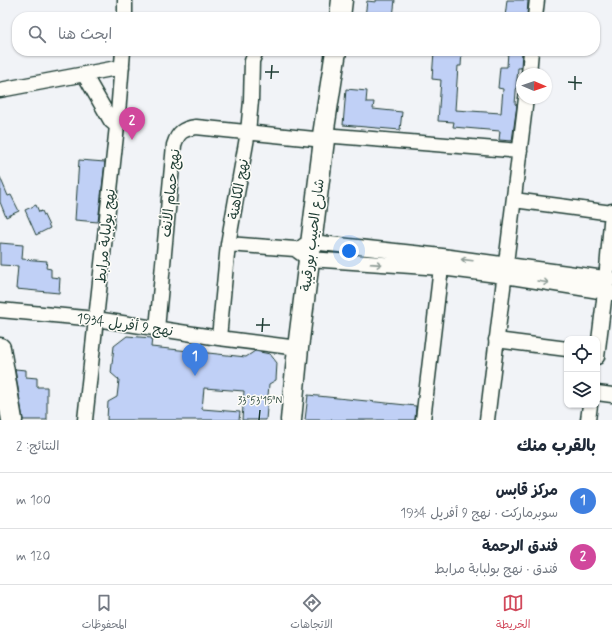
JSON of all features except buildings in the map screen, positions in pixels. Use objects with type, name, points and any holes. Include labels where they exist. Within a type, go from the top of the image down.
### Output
[{"type":"street","points":[[124,12],[125,0]]},
{"type":"street","points":[[341,12],[342,0]]},
{"type":"street","points":[[536,12],[537,0]]},
{"type":"street","name":"نهج بولبابة مرابط","points":[[85,420],[117,126],[123,56]]},
{"type":"street","name":"نهج الكاهنة","points":[[219,338],[228,244],[248,132],[251,101],[252,61],[254,56]]},
{"type":"street","name":"شارع الحبيب بورقيبة","points":[[291,420],[305,250],[324,137],[335,56]]},
{"type":"street","points":[[530,68],[531,56]]},
{"type":"street","points":[[0,90],[122,67]]},
{"type":"street","points":[[84,74],[110,121],[117,126]]},
{"type":"street","points":[[487,420],[525,104]]},
{"type":"street","name":"نهج حمام الأنف","points":[[157,328],[174,145],[176,137],[181,131],[187,128],[196,127],[520,151]]},
{"type":"street","points":[[514,200],[612,212],[608,292],[600,337]]},
{"type":"street","points":[[228,244],[609,278]]},
{"type":"street","points":[[423,420],[441,262]]},
{"type":"street","points":[[506,270],[608,292]]},
{"type":"street","name":"نهج 9 أفريل 1934","points":[[0,310],[96,319],[219,338],[298,348]]},
{"type":"street","points":[[496,340],[564,349]]},
{"type":"street","points":[[0,348],[12,420]]},
{"type":"street","points":[[600,393],[612,395]]},
{"type":"street","points":[[588,420],[590,408]]},
{"type":"place","name":"فندق الرحمة","points":[[132,140]]},
{"type":"place","name":"مركز قابس","points":[[195,376]]}]
